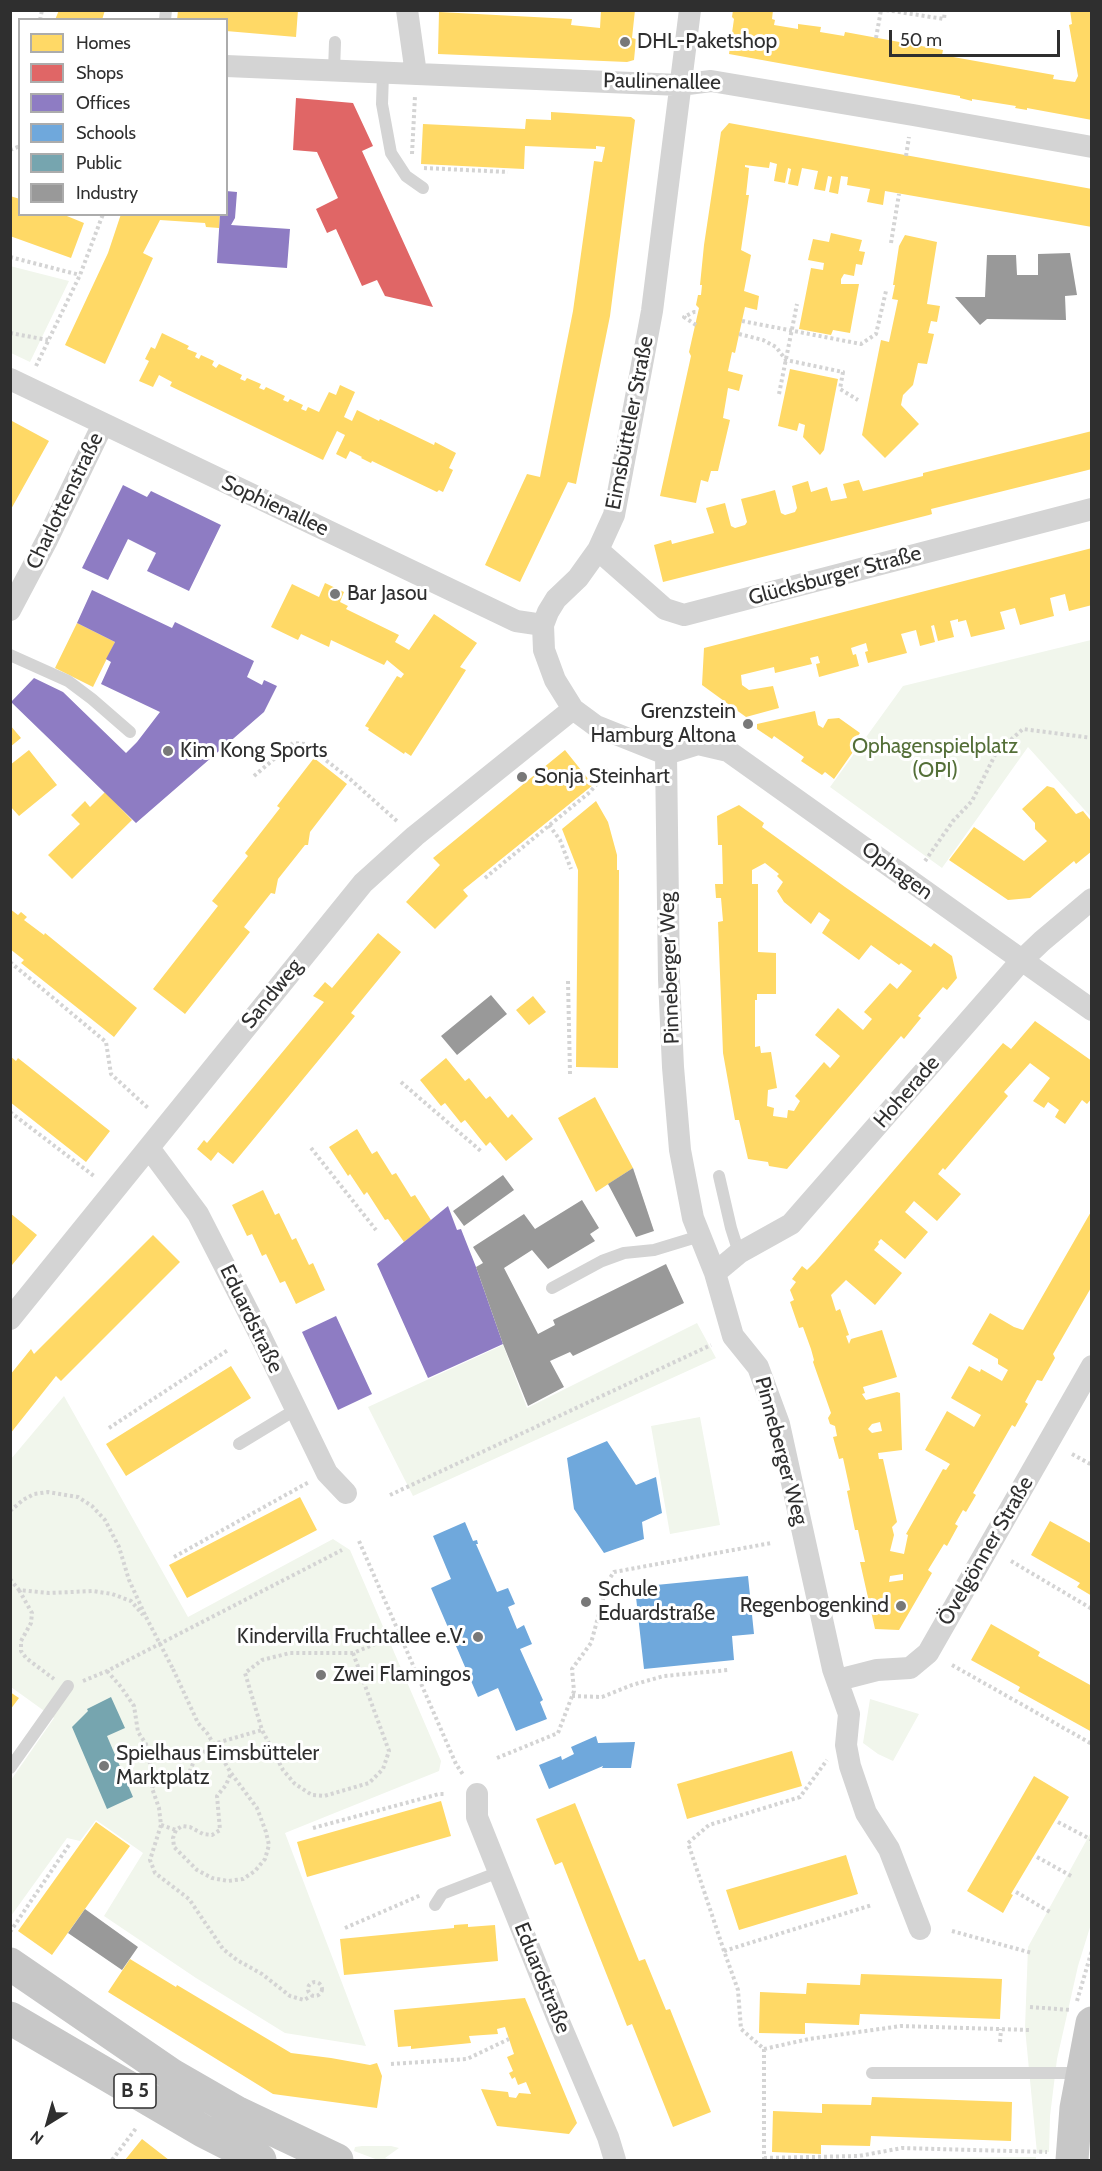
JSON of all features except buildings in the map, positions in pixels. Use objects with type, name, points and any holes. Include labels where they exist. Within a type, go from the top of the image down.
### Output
[{"type":"main road","name":"B 5","points":[[10,1964],[172,2075],[238,2113],[337,2160]]},
{"type":"main road","points":[[1062,2156],[1076,2108],[1081,2073],[1083,2016]]},
{"type":"main road","name":"B 5","points":[[10,2018],[203,2131],[260,2160]]},
{"type":"street","points":[[407,10],[416,74]]},
{"type":"street","name":"Eimsbütteler Straße","points":[[543,625],[556,599],[578,578],[598,550],[614,515],[652,311],[690,10]]},
{"type":"street","name":"Paulinenallee","points":[[228,66],[680,85],[711,81],[727,82],[1092,147]]},
{"type":"street","name":"Sophienallee","points":[[10,379],[516,621],[543,625]]},
{"type":"street","name":"Charlottenstraße","points":[[10,610],[103,424]]},
{"type":"street","name":"Glücksburger Straße","points":[[598,550],[665,609],[684,615],[1092,509]]},
{"type":"street","points":[[543,625],[545,653],[555,680],[573,709],[596,726],[666,754]]},
{"type":"street","name":"Sandweg","points":[[10,1319],[363,883],[415,836],[573,709]]},
{"type":"street","name":"Ophagen","points":[[666,754],[698,744],[728,751],[1092,1010]]},
{"type":"street","name":"Pinneberger Weg","points":[[666,754],[669,979],[673,1067],[680,1150],[693,1218],[715,1273],[733,1336],[758,1367],[778,1424],[834,1669],[849,1714],[846,1745],[850,1766],[866,1813],[890,1850],[920,1929]]},
{"type":"street","name":"Hoherade","points":[[715,1273],[739,1253],[791,1224],[1021,961],[1092,899]]},
{"type":"street","name":"Eduardstraße","points":[[148,1148],[198,1214],[327,1473],[346,1493]]},
{"type":"street","name":"Övelgönner Straße","points":[[838,1680],[877,1670],[910,1668],[928,1653],[1092,1366]]},
{"type":"street","name":"Eduardstraße","points":[[477,1794],[477,1818],[608,2137],[615,2160]]},
{"type":"lane","points":[[334,71],[335,42]]},
{"type":"lane","points":[[383,73],[382,104],[386,133],[392,153],[406,176],[423,188]]},
{"type":"lane","points":[[10,655],[68,681],[93,699],[130,732]]},
{"type":"lane","points":[[719,1176],[730,1228],[739,1253]]},
{"type":"lane","points":[[552,1288],[602,1261],[624,1253],[654,1250],[700,1236]]},
{"type":"lane","points":[[239,1444],[295,1410]]},
{"type":"lane","points":[[10,1768],[68,1686]]},
{"type":"lane","points":[[435,1905],[442,1894],[499,1872]]},
{"type":"lane","points":[[872,2073],[1081,2073]]},
{"type":"path","points":[[876,38],[883,10],[944,19],[945,10]]},
{"type":"path","points":[[412,158],[415,98]]},
{"type":"path","points":[[906,156],[909,137]]},
{"type":"path","points":[[423,168],[508,172]]},
{"type":"path","points":[[891,243],[900,194]]},
{"type":"path","points":[[34,370],[80,275],[102,216]]},
{"type":"path","points":[[10,257],[80,275]]},
{"type":"path","points":[[742,321],[861,344],[876,334],[885,291]]},
{"type":"path","points":[[778,394],[797,304]]},
{"type":"path","points":[[696,325],[684,317],[698,312]]},
{"type":"path","points":[[10,333],[48,340]]},
{"type":"path","points":[[739,334],[763,340],[776,347],[786,360],[843,372],[840,389],[858,400]]},
{"type":"path","points":[[925,861],[953,821],[972,801],[996,753],[1023,729],[1092,738]]},
{"type":"path","points":[[254,776],[293,743],[305,744],[397,820]]},
{"type":"path","points":[[486,878],[590,792],[609,769]]},
{"type":"path","points":[[549,825],[560,840],[571,869]]},
{"type":"path","points":[[10,962],[106,1042],[111,1074],[148,1108]]},
{"type":"path","points":[[568,981],[570,1074]]},
{"type":"path","points":[[401,1082],[482,1152]]},
{"type":"path","points":[[10,1112],[94,1176]]},
{"type":"path","points":[[311,1148],[376,1230]]},
{"type":"path","points":[[390,1495],[711,1346]]},
{"type":"path","points":[[109,1428],[228,1350]]},
{"type":"path","points":[[1072,1454],[1092,1465]]},
{"type":"path","points":[[174,1557],[309,1482]]},
{"type":"path","points":[[10,1511],[34,1494],[48,1492],[78,1497],[92,1506],[105,1520],[119,1547],[129,1580],[198,1723],[257,1808],[266,1832],[268,1845],[266,1859],[255,1872],[243,1879],[228,1881],[212,1878],[197,1870],[174,1847],[173,1838],[176,1830],[182,1826],[212,1836],[220,1830],[218,1796],[231,1773]]},
{"type":"path","points":[[359,1541],[456,1764]]},
{"type":"path","points":[[497,1758],[558,1733],[574,1691],[572,1669],[591,1643],[608,1581],[614,1572],[771,1543]]},
{"type":"path","points":[[10,1579],[32,1613],[31,1623],[21,1641],[21,1651],[35,1665],[68,1686],[107,1671],[342,1550]]},
{"type":"path","points":[[1011,1561],[1092,1609]]},
{"type":"path","points":[[19,1590],[49,1593],[93,1591],[112,1594],[131,1601],[146,1617]]},
{"type":"path","points":[[352,1653],[389,1751],[383,1768],[369,1783],[324,1796],[312,1795],[295,1784],[283,1770],[262,1730],[245,1673],[262,1660],[290,1653],[352,1653],[400,1634]]},
{"type":"path","points":[[952,1665],[1092,1744]]},
{"type":"path","points":[[572,1696],[602,1697],[664,1676],[728,1670]]},
{"type":"path","points":[[107,1671],[134,1706],[138,1732],[146,1744],[152,1774],[152,1788],[159,1808],[161,1825],[150,1860],[155,1873],[189,1899],[223,1949],[237,1960],[262,1974],[290,1996],[304,2000],[312,1996]]},
{"type":"path","points":[[152,1788],[160,1781],[178,1779],[189,1773],[194,1761],[213,1744],[262,1730]]},
{"type":"path","points":[[828,1759],[800,1797],[710,1825],[688,1843],[738,1990],[741,2029],[764,2049],[764,2159],[859,2156],[902,2148],[1062,2156]]},
{"type":"path","points":[[1092,1783],[1092,1789]]},
{"type":"path","points":[[313,1828],[446,1794]]},
{"type":"path","points":[[1058,1822],[1092,1840]]},
{"type":"path","points":[[161,1825],[176,1830]]},
{"type":"path","points":[[10,1932],[69,1845]]},
{"type":"path","points":[[1037,1857],[1073,1877]]},
{"type":"path","points":[[1016,1892],[1050,1912]]},
{"type":"path","points":[[345,1928],[427,1893]]},
{"type":"path","points":[[724,1951],[872,1905]]},
{"type":"path","points":[[952,1931],[1032,1953]]},
{"type":"path","points":[[1030,2007],[1083,2016]]},
{"type":"path","points":[[764,2049],[809,2039],[901,2026],[1029,2030]]},
{"type":"path","points":[[1000,2042],[1001,2029]]},
{"type":"path","points":[[391,2064],[467,2059],[510,2039]]},
{"type":"path","points":[[112,2160],[137,2127]]},
{"type":"green space","points":[[10,266],[69,281],[30,362],[11,353]]},
{"type":"green space","name":"Ophagenspielplatz (OPI)","points":[[1091,640],[1091,817],[1028,747],[942,868],[830,787],[903,686]]},
{"type":"green space","points":[[697,1323],[716,1358],[413,1496],[368,1407],[503,1345],[527,1408]]},
{"type":"green space","points":[[64,1396],[188,1617],[333,1539],[350,1550],[441,1761],[439,1771],[285,1833],[366,2046],[285,2033],[196,1978],[104,1916],[143,1853],[96,1820],[80,1841],[67,1838],[11,1916],[11,1780],[54,1718],[11,1687],[11,1459]]},
{"type":"green space","points":[[700,1417],[720,1525],[670,1534],[651,1426]]},
{"type":"green space","points":[[870,1699],[919,1714],[893,1761],[863,1743]]},
{"type":"green space","points":[[1091,1832],[1091,1924],[1078,1966],[1057,2059],[1050,2116],[1049,2152],[1037,2153],[1025,2028],[1028,1947]]},
{"type":"green space","points":[[355,2147],[399,2148],[385,2158],[394,2160],[378,2160],[354,2151]]},
{"type":"green space","points":[[1036,2157],[1036,2160],[758,2160]]},
{"type":"place","name":"DHL-Paketshop","points":[[625,42]]},
{"type":"place","name":"Bar Jasou","points":[[335,594]]},
{"type":"place","name":"Grenzstein Hamburg Altona","points":[[748,724]]},
{"type":"place","name":"Kim Kong Sports","points":[[168,751]]},
{"type":"place","name":"Sonja Steinhart","points":[[522,777]]},
{"type":"place","name":"Schule Eduardstraße","points":[[586,1602]]},
{"type":"place","name":"Regenbogenkind","points":[[901,1606]]},
{"type":"place","name":"Kindervilla Fruchtallee e.V.","points":[[478,1637]]},
{"type":"place","name":"Zwei Flamingos","points":[[321,1675]]},
{"type":"place","name":"Spielhaus Eimsbütteler Marktplatz","points":[[104,1766]]}]
